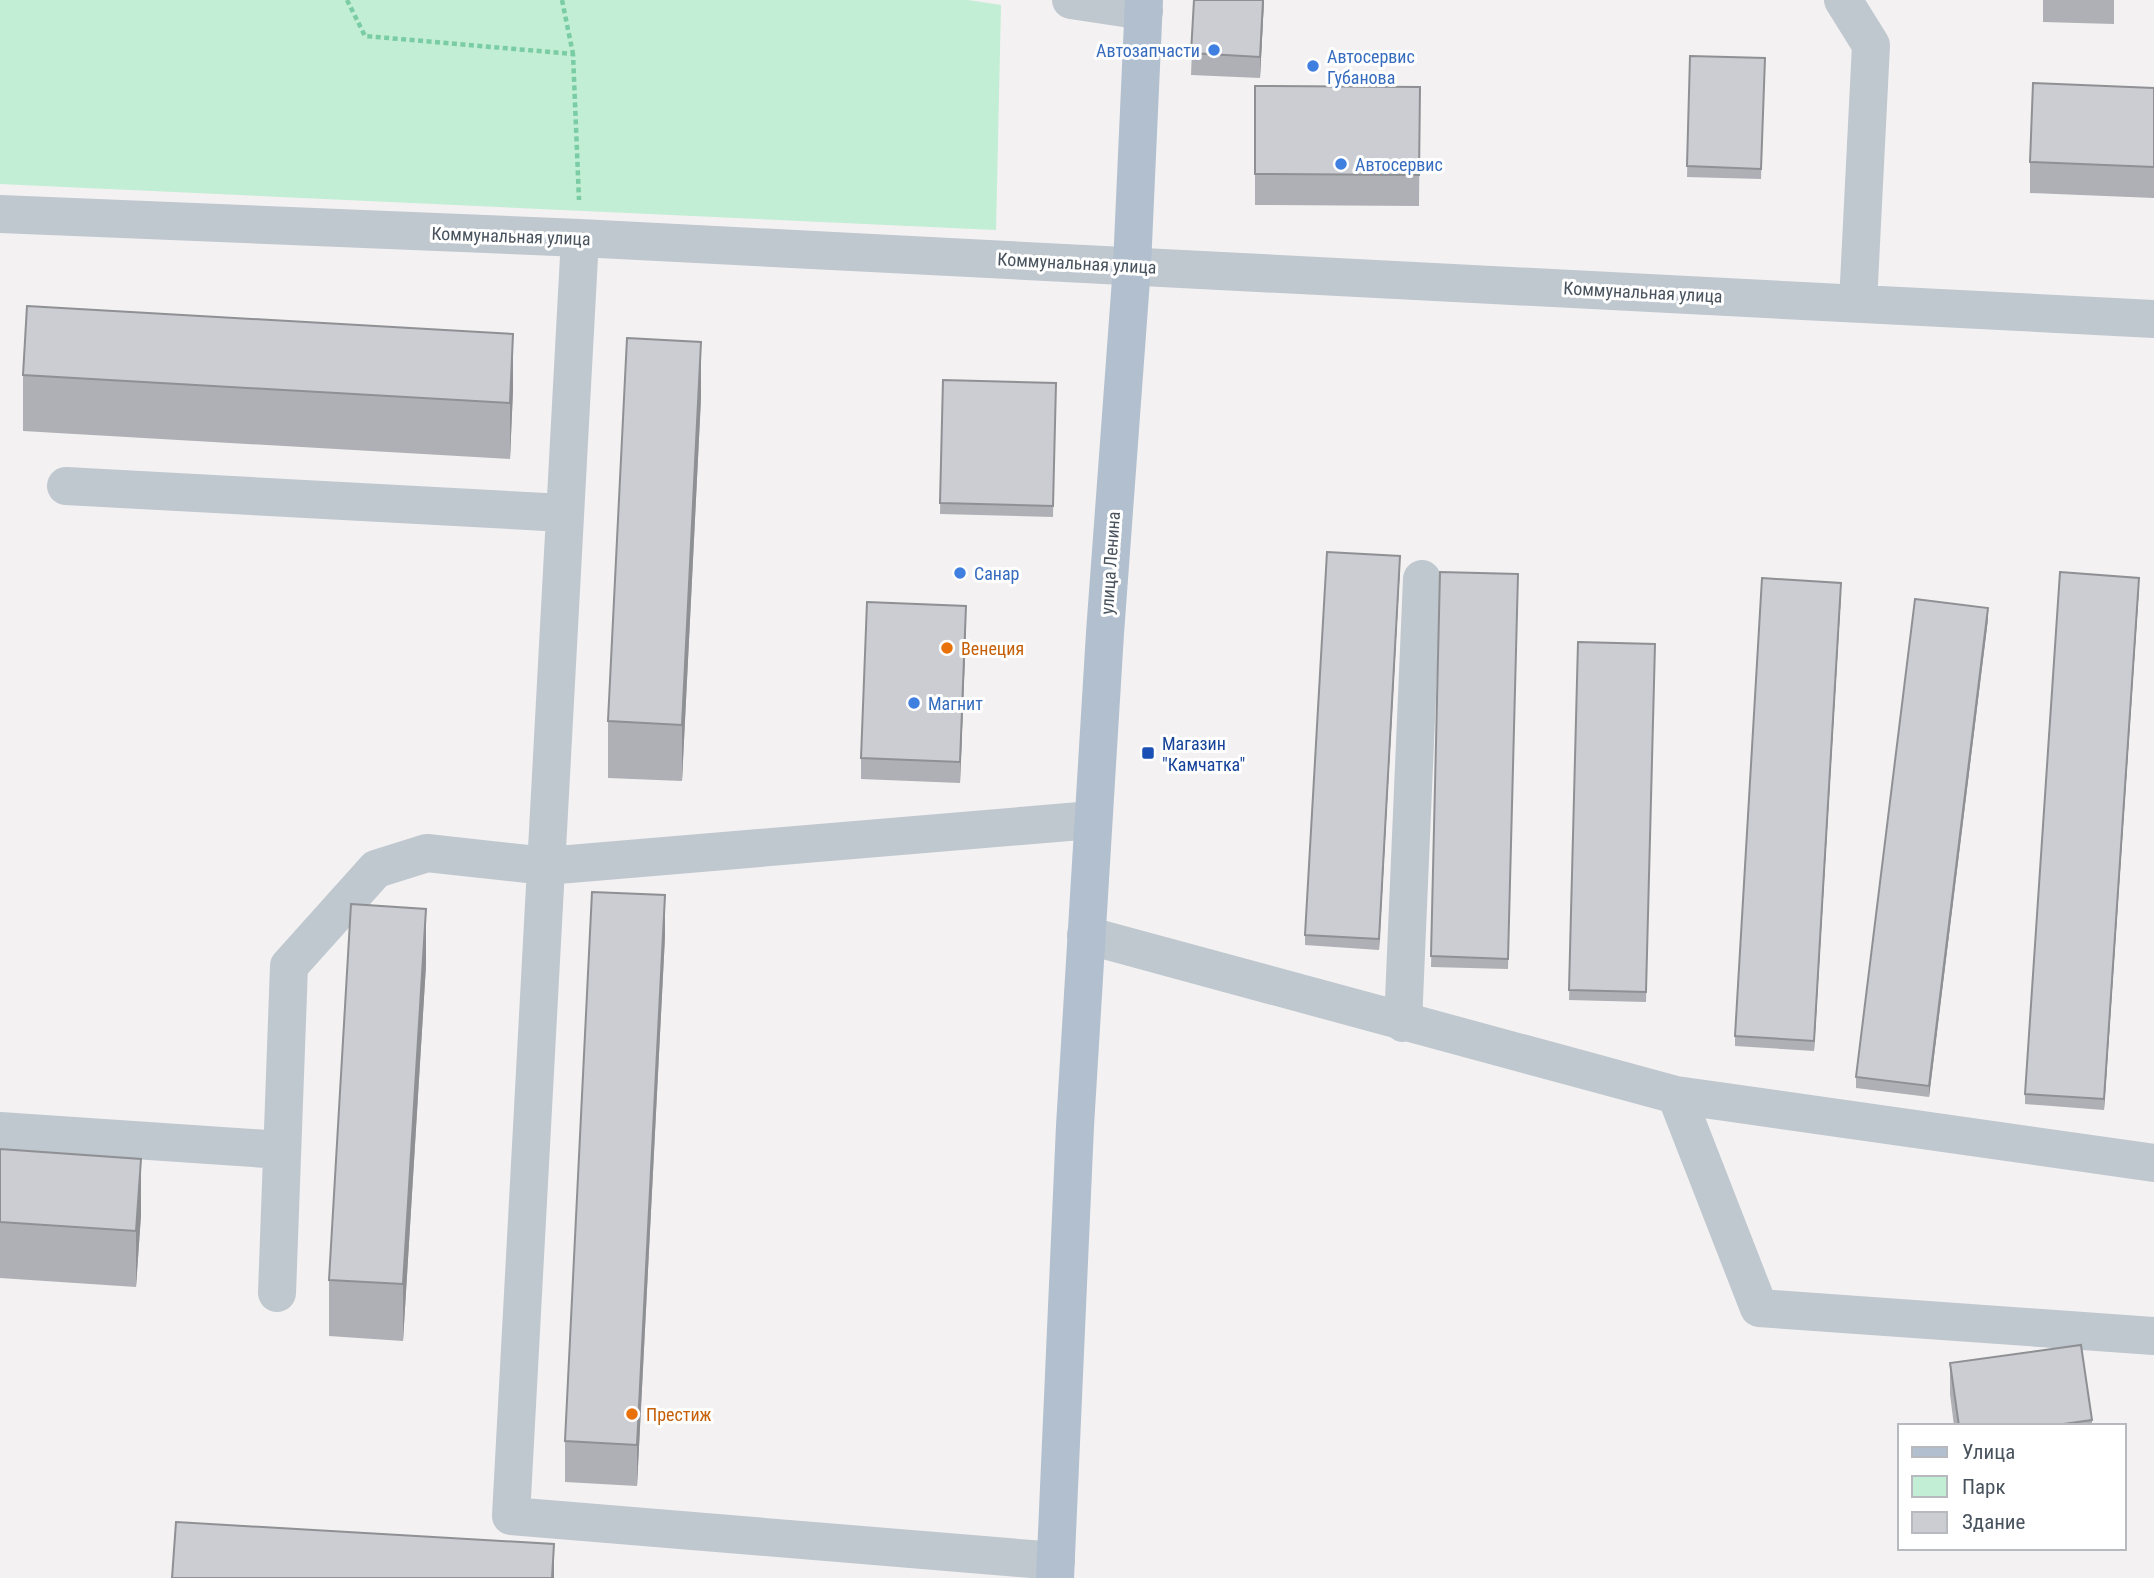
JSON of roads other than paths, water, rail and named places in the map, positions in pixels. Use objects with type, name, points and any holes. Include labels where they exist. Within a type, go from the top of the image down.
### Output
[{"type":"main road","name":"улица Ленина","points":[[1055,1570],[1074,1125],[1132,266],[1144,5]]},
{"type":"street","points":[[1071,0],[1144,5]]},
{"type":"street","points":[[1843,0],[1871,45],[1858,303]]},
{"type":"street","name":"Коммунальная улица","points":[[0,214],[580,238],[2154,319]]},
{"type":"street","points":[[580,238],[512,1516],[1055,1570]]},
{"type":"street","points":[[66,485],[564,513]]},
{"type":"street","points":[[1403,1023],[1422,579]]},
{"type":"street","points":[[277,1293],[289,966],[376,869],[427,853],[546,866],[1093,820]]},
{"type":"street","points":[[1086,935],[1676,1096],[2154,1163]]},
{"type":"street","points":[[1676,1096],[1759,1308],[2154,1336]]},
{"type":"street","points":[[0,1131],[282,1150]]},
{"type":"place","name":"Автозапчасти","points":[[1214,50]]},
{"type":"place","name":"Автосервис Губанова","points":[[1313,66]]},
{"type":"place","name":"Автосервис","points":[[1341,164]]},
{"type":"place","name":"Санар","points":[[960,573]]},
{"type":"place","name":"Венеция","points":[[947,648]]},
{"type":"place","name":"Магнит","points":[[914,703]]},
{"type":"place","name":"Магазин \"Камчатка\"","points":[[1148,753]]},
{"type":"place","name":"Престиж","points":[[632,1414]]}]
